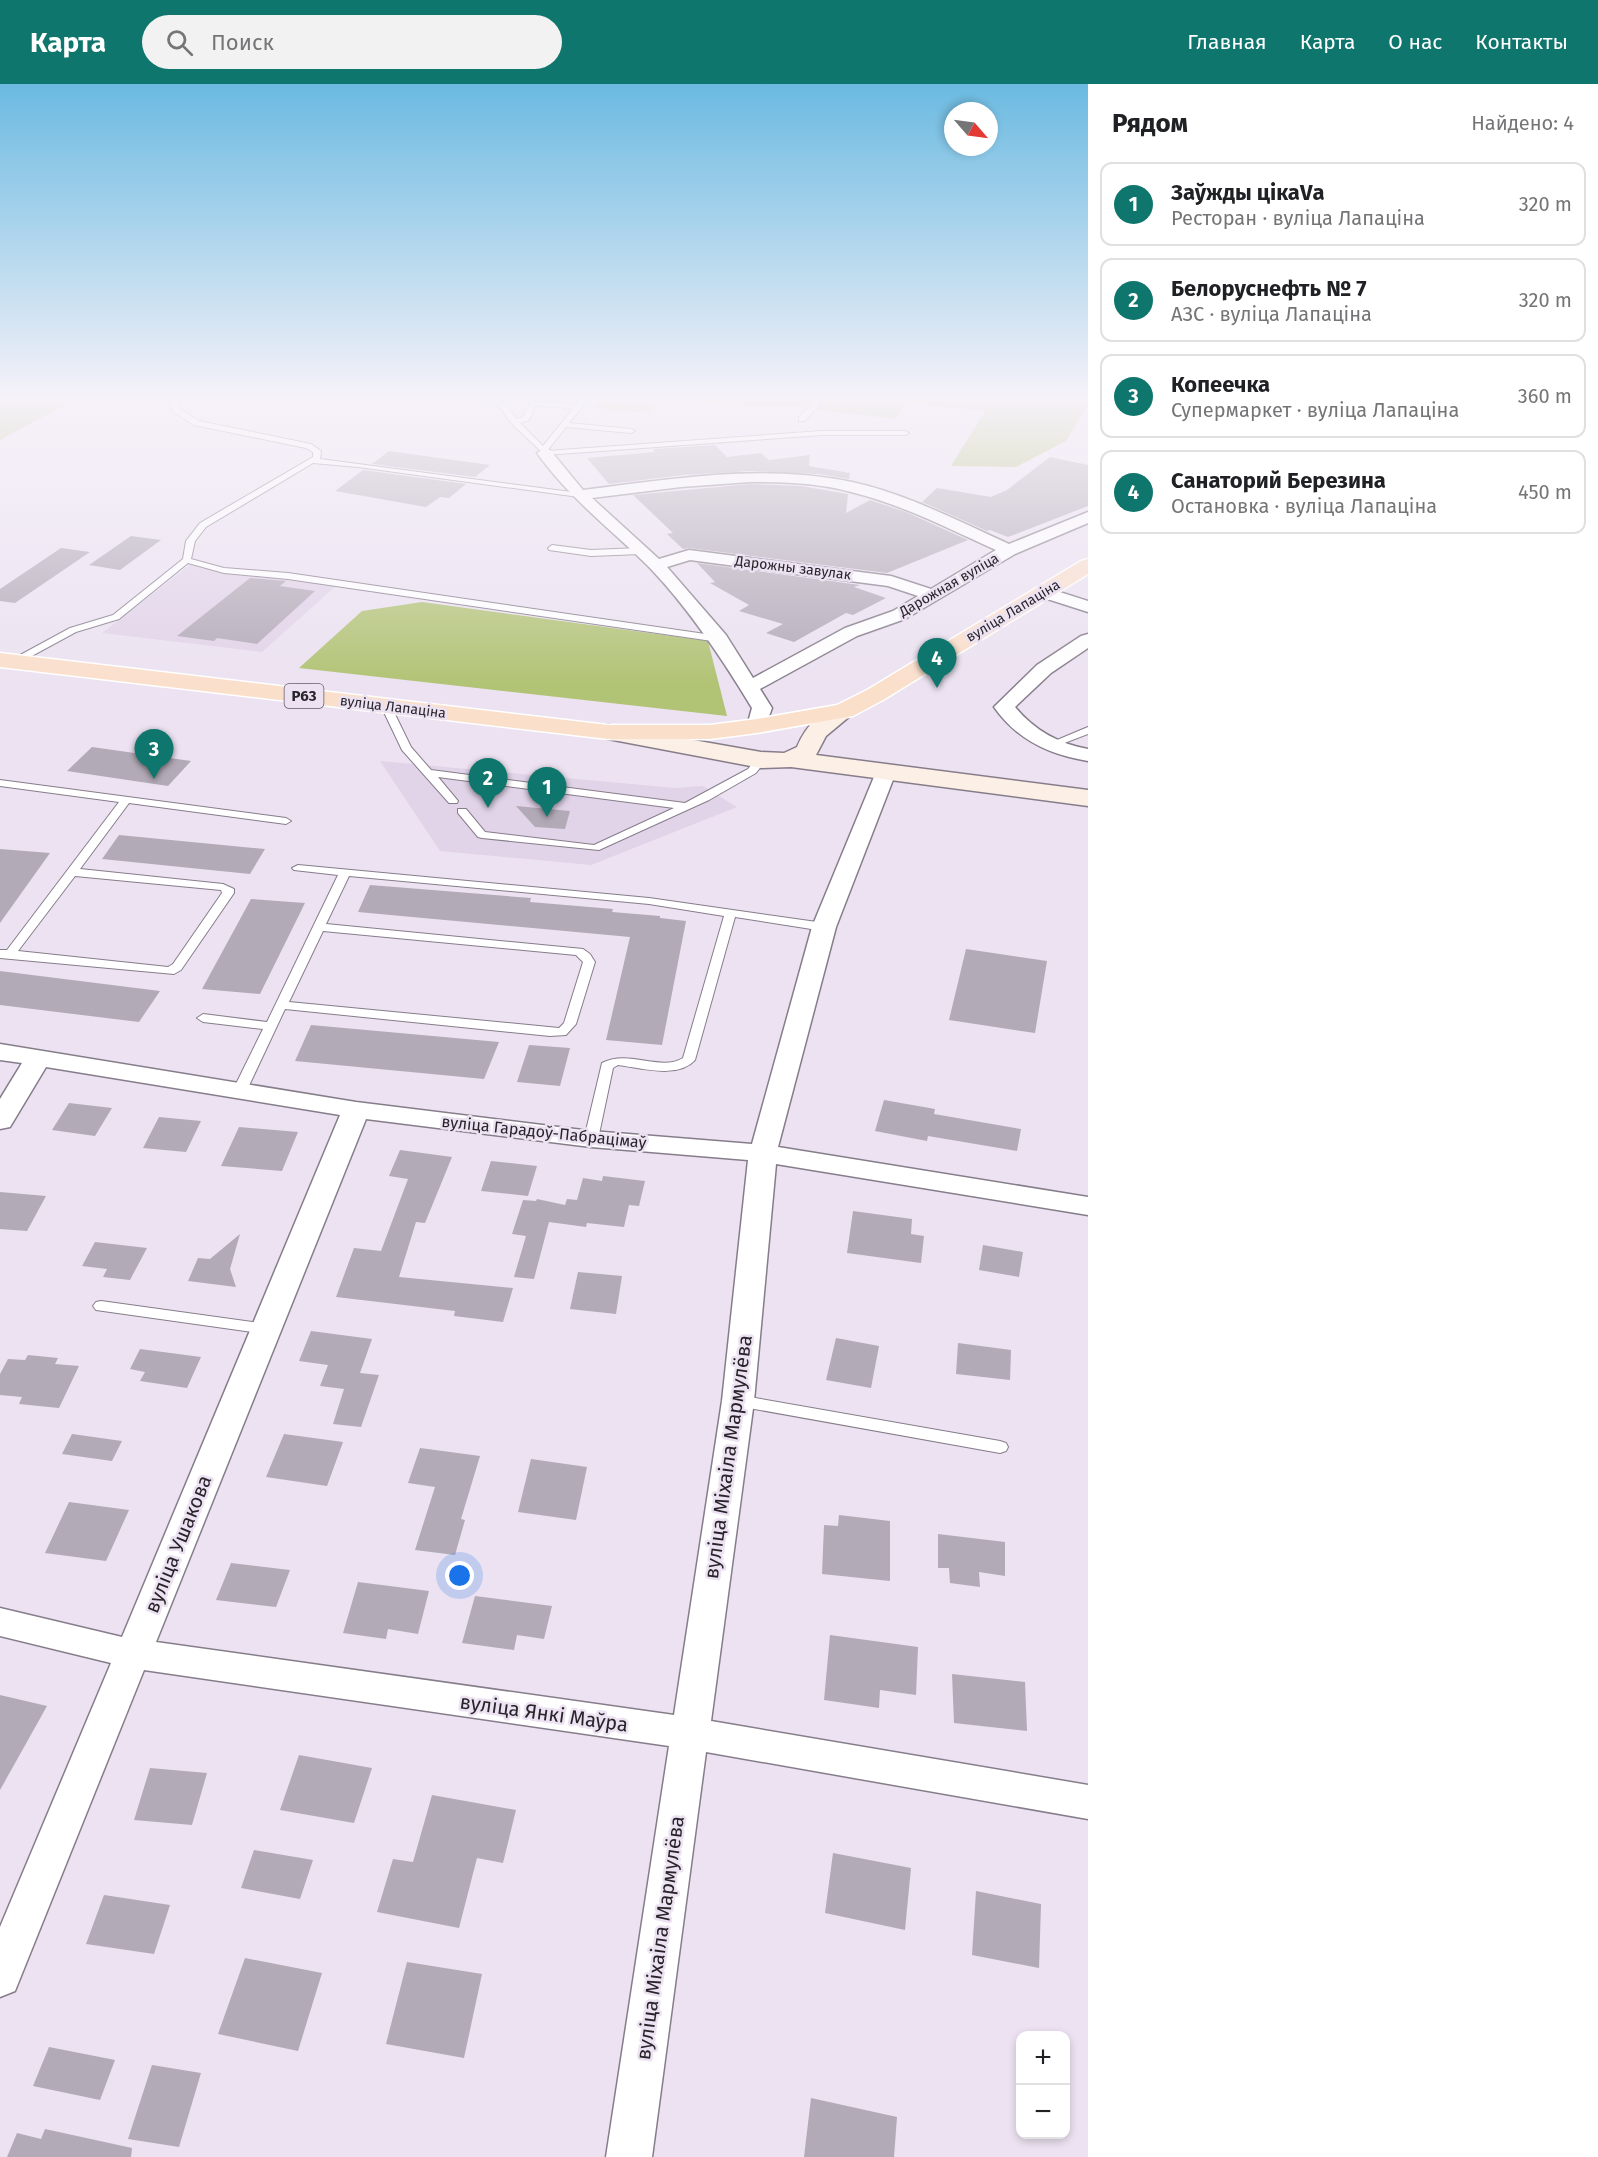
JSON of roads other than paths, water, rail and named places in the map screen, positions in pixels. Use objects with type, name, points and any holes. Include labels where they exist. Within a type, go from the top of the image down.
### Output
[{"type":"main road","name":"вуліца Лапаціна","points":[[7,661],[608,732],[750,757],[789,759],[806,752],[820,728],[844,711],[875,695],[1088,565]]},
{"type":"main road","name":"вуліца Лапаціна","points":[[750,757],[728,745],[728,735],[737,729],[844,711]]},
{"type":"main road","name":"вуліца Лапаціна","points":[[608,732],[710,732],[757,726],[790,726],[804,733],[810,742]]},
{"type":"main road","points":[[810,742],[827,756],[849,766]]},
{"type":"main road","points":[[789,759],[1088,798]]},
{"type":"street","points":[[579,495],[590,494]]},
{"type":"street","points":[[872,494],[1009,550]]},
{"type":"street","points":[[579,495],[656,565],[719,639],[762,708],[757,726]]},
{"type":"street","name":"Дарожная вуліца","points":[[748,688],[851,632],[899,615],[930,594],[1009,550],[1088,517]]},
{"type":"street","name":"Дарожны завулак","points":[[656,565],[689,555],[891,581],[930,594]]},
{"type":"street","points":[[1044,592],[1088,607]]},
{"type":"street","points":[[1088,640],[1044,669],[1004,707],[1016,723],[1050,745],[1070,753],[1088,755]]},
{"type":"street","name":"вуліца Міхаіла Мармулёва","points":[[629,2157],[738,1401],[763,1153],[824,927],[886,772]]},
{"type":"street","name":"вуліца Гарадоў-Пабрацімаў","points":[[0,1052],[356,1110],[591,1139],[763,1153],[1088,1206]]},
{"type":"street","points":[[0,1121],[38,1059]]},
{"type":"street","name":"вуліца Ушакова","points":[[0,1977],[356,1110]]},
{"type":"street","name":"вуліца Янкі Маўра","points":[[0,1622],[133,1654],[689,1733],[1088,1802]]},
{"type":"lane","points":[[188,560],[186,550],[190,538],[203,525],[256,494]]},
{"type":"lane","points":[[570,494],[579,495]]},
{"type":"lane","points":[[552,548],[591,553],[640,551]]},
{"type":"lane","points":[[188,560],[199,566],[225,570],[288,576],[719,639]]},
{"type":"lane","points":[[7,661],[74,630],[116,617],[188,560]]},
{"type":"lane","points":[[386,706],[406,748],[453,801]]},
{"type":"lane","points":[[1050,745],[1088,730]]},
{"type":"lane","points":[[462,811],[482,835],[595,848],[686,806],[752,771],[750,757]]},
{"type":"lane","points":[[429,773],[686,806]]},
{"type":"lane","points":[[0,783],[286,821]]},
{"type":"lane","points":[[5,954],[72,872],[126,800]]},
{"type":"lane","points":[[298,868],[649,901],[730,915],[824,927]]},
{"type":"lane","points":[[5,954],[170,971],[177,967],[228,893],[228,889],[223,887],[72,872]]},
{"type":"lane","points":[[240,1090],[345,873]]},
{"type":"lane","points":[[591,1139],[607,1066],[616,1061],[672,1067],[689,1060],[730,915]]},
{"type":"lane","points":[[280,1005],[562,1032],[570,1024],[589,962],[579,952],[319,927]]},
{"type":"lane","points":[[203,1018],[271,1026]]},
{"type":"lane","points":[[101,1306],[266,1329]]},
{"type":"lane","points":[[738,1401],[1000,1447]]},
{"type":"place","name":"Санаторий Березина","points":[[937,688]]},
{"type":"place","name":"Копеечка","points":[[154,779]]},
{"type":"place","name":"Белоруснефть № 7","points":[[488,808]]},
{"type":"place","name":"Заўжды цікаVа","points":[[547,817]]}]
